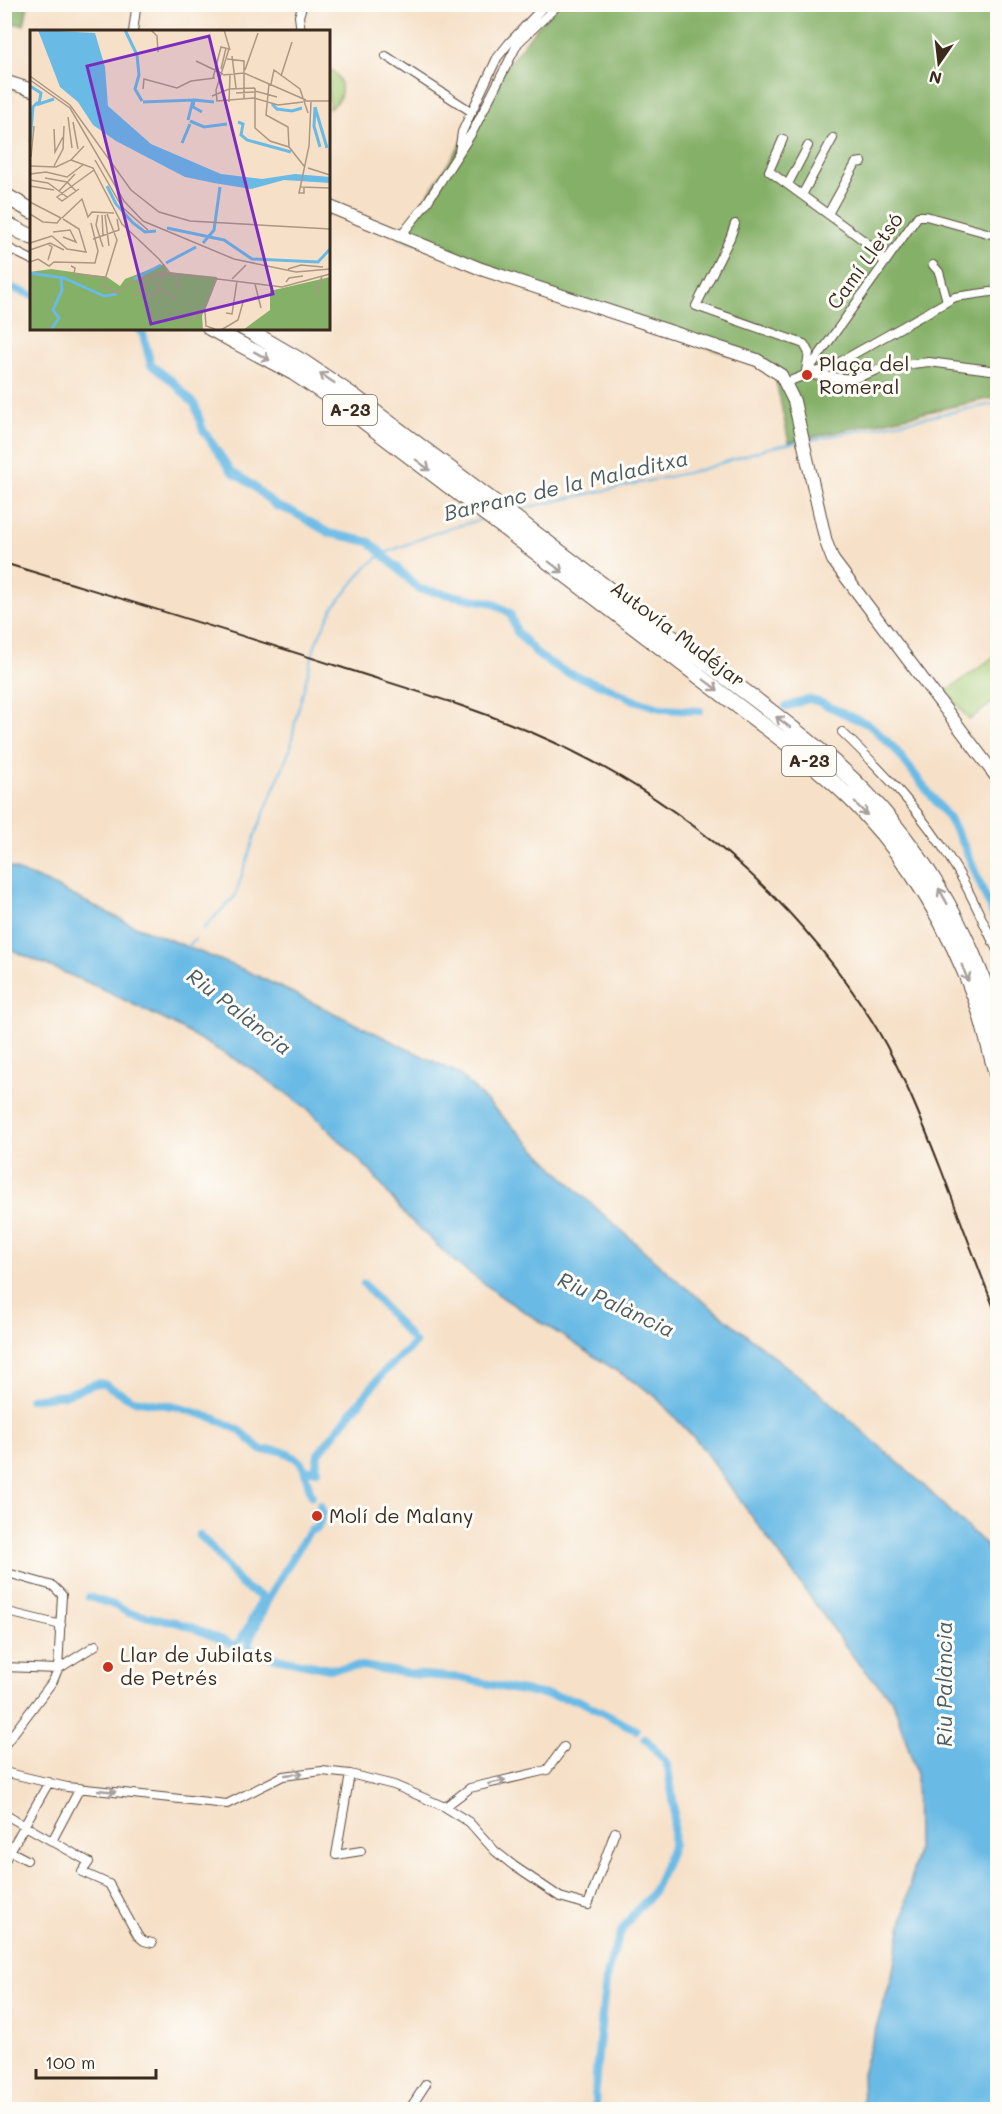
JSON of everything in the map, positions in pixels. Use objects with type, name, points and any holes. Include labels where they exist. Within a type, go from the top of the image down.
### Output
[{"type":"highway","points":[[4,195],[30,210]]},
{"type":"highway","points":[[4,207],[30,220]]},
{"type":"highway","points":[[4,224],[30,236]]},
{"type":"highway","name":"Autovía Mudéjar","points":[[214,330],[294,374],[486,504],[530,529],[840,768],[879,808],[909,844],[940,889],[989,995],[998,1027]]},
{"type":"highway","name":"Autovía Mudéjar","points":[[247,330],[303,362],[356,398],[486,504],[509,531],[832,780],[899,854],[930,900],[955,948],[976,1001],[998,1079]]},
{"type":"main road","points":[[4,81],[30,89]]},
{"type":"main road","points":[[330,207],[481,269],[757,360],[781,375],[794,401],[826,542],[833,560],[998,779]]},
{"type":"street","points":[[300,30],[299,16],[303,4]]},
{"type":"street","points":[[459,153],[462,132],[497,58],[546,4]]},
{"type":"street","points":[[400,237],[426,204],[473,131],[518,43],[560,4]]},
{"type":"street","points":[[133,30],[136,6]]},
{"type":"street","points":[[386,56],[472,112]]},
{"type":"street","points":[[802,195],[833,138]]},
{"type":"street","points":[[783,139],[769,171],[878,251],[884,263]]},
{"type":"street","points":[[788,184],[808,146]]},
{"type":"street","points":[[828,214],[851,170],[856,163],[862,162]]},
{"type":"street","name":"Camí Lletsó","points":[[805,375],[918,216],[926,216],[998,236]]},
{"type":"street","points":[[735,224],[696,306],[804,344],[809,353],[805,375]]},
{"type":"street","points":[[4,246],[30,259]]},
{"type":"street","points":[[933,265],[939,272],[947,301]]},
{"type":"street","points":[[785,383],[829,368],[955,297],[998,291]]},
{"type":"street","points":[[805,375],[853,379],[886,367],[929,362],[998,371]]},
{"type":"street","points":[[842,732],[882,769],[928,825],[956,867],[998,952]]},
{"type":"street","points":[[4,1572],[53,1586],[62,1595],[58,1669],[53,1681],[4,1746]]},
{"type":"street","points":[[4,1611],[60,1625]]},
{"type":"street","points":[[4,1667],[58,1669],[96,1646]]},
{"type":"street","points":[[446,1807],[470,1788],[547,1770],[564,1747]]},
{"type":"street","points":[[4,1772],[80,1788],[227,1804],[283,1776],[322,1772],[350,1773],[394,1785],[446,1807],[469,1822],[495,1851],[514,1866],[567,1900],[588,1905],[615,1832]]},
{"type":"street","points":[[350,1773],[336,1855],[361,1851]]},
{"type":"street","points":[[4,1862],[7,1850],[49,1782]]},
{"type":"street","points":[[52,1841],[80,1788]]},
{"type":"street","points":[[4,1814],[89,1862],[82,1872],[110,1884],[138,1936],[152,1943]]},
{"type":"street","points":[[7,1850],[27,1860]]},
{"type":"street","points":[[409,2109],[426,2084]]},
{"type":"green space","points":[[5,4],[28,5],[24,25],[5,22]]},
{"type":"green space","points":[[558,5],[997,5],[997,397],[789,442],[774,371],[400,237],[484,109],[505,68]]},
{"type":"green space","points":[[330,69],[338,77],[341,89],[335,105],[330,108]]},
{"type":"green space","points":[[995,656],[997,659],[997,699],[969,720],[947,691]]},
{"type":"water","name":"Riu Palància","points":[[4,865],[50,884],[128,923],[247,971],[458,1073],[585,1198],[680,1283],[809,1384],[919,1481],[996,1555],[997,2109],[863,2109],[862,2073],[891,1980],[917,1850],[916,1771],[893,1701],[855,1659],[698,1442],[653,1394],[503,1298],[456,1263],[406,1216],[371,1172],[308,1109],[252,1069],[173,1024],[100,988],[5,947]]},
{"type":"waterway","points":[[4,285],[30,294]]},
{"type":"waterway","points":[[139,330],[143,334],[151,365],[171,380],[195,405],[203,430],[231,471],[252,485],[276,506],[293,512],[329,533],[370,542],[419,589],[493,603],[510,613],[517,632],[539,656],[565,672],[612,689],[631,699],[663,709],[700,711]]},
{"type":"waterway","name":"Barranc de la Maladitxa","points":[[806,441],[998,403]]},
{"type":"waterway","name":"Barranc de la Maladitxa","points":[[514,510],[700,470],[768,448],[797,442]]},
{"type":"waterway","name":"Barranc de la Maladitxa","points":[[203,929],[235,896],[257,830],[291,747],[295,722],[316,642],[333,608],[366,567],[383,554],[440,531],[483,519]]},
{"type":"waterway","points":[[786,707],[808,699],[819,702],[870,725],[895,749],[947,816],[964,845],[998,927]]},
{"type":"waterway","name":"Barranc de la Maladitxa","points":[[187,948],[195,939]]},
{"type":"waterway","points":[[364,1284],[410,1337]]},
{"type":"waterway","points":[[305,1470],[318,1470],[316,1466],[318,1454],[383,1373],[415,1343]]},
{"type":"waterway","points":[[30,1399],[64,1395],[97,1383],[104,1384],[133,1400],[178,1407],[216,1419],[239,1430],[261,1450],[278,1450],[297,1459],[304,1469],[312,1496]]},
{"type":"waterway","points":[[320,1505],[323,1513],[317,1529],[311,1530],[306,1536],[270,1595],[249,1641],[249,1647],[256,1652],[329,1669],[362,1666],[411,1674],[461,1678],[578,1700],[636,1730]]},
{"type":"waterway","points":[[89,1597],[114,1605],[129,1613],[191,1627],[236,1646],[249,1626],[262,1597],[240,1584],[215,1551],[199,1535]]},
{"type":"waterway","points":[[595,2110],[596,2075],[607,1974],[622,1930],[651,1895],[673,1845],[674,1806],[668,1768],[665,1761],[645,1738]]},
{"type":"railway","points":[[4,563],[485,714],[586,758],[636,786],[683,818],[728,854],[770,893],[809,935],[845,981],[877,1029],[919,1115],[998,1319]]},
{"type":"place","name":"Plaça del Romeral","points":[[807,375]]},
{"type":"place","name":"Molí de Malany","points":[[317,1516]]},
{"type":"place","name":"Llar de Jubilats de Petrés","points":[[108,1667]]}]
